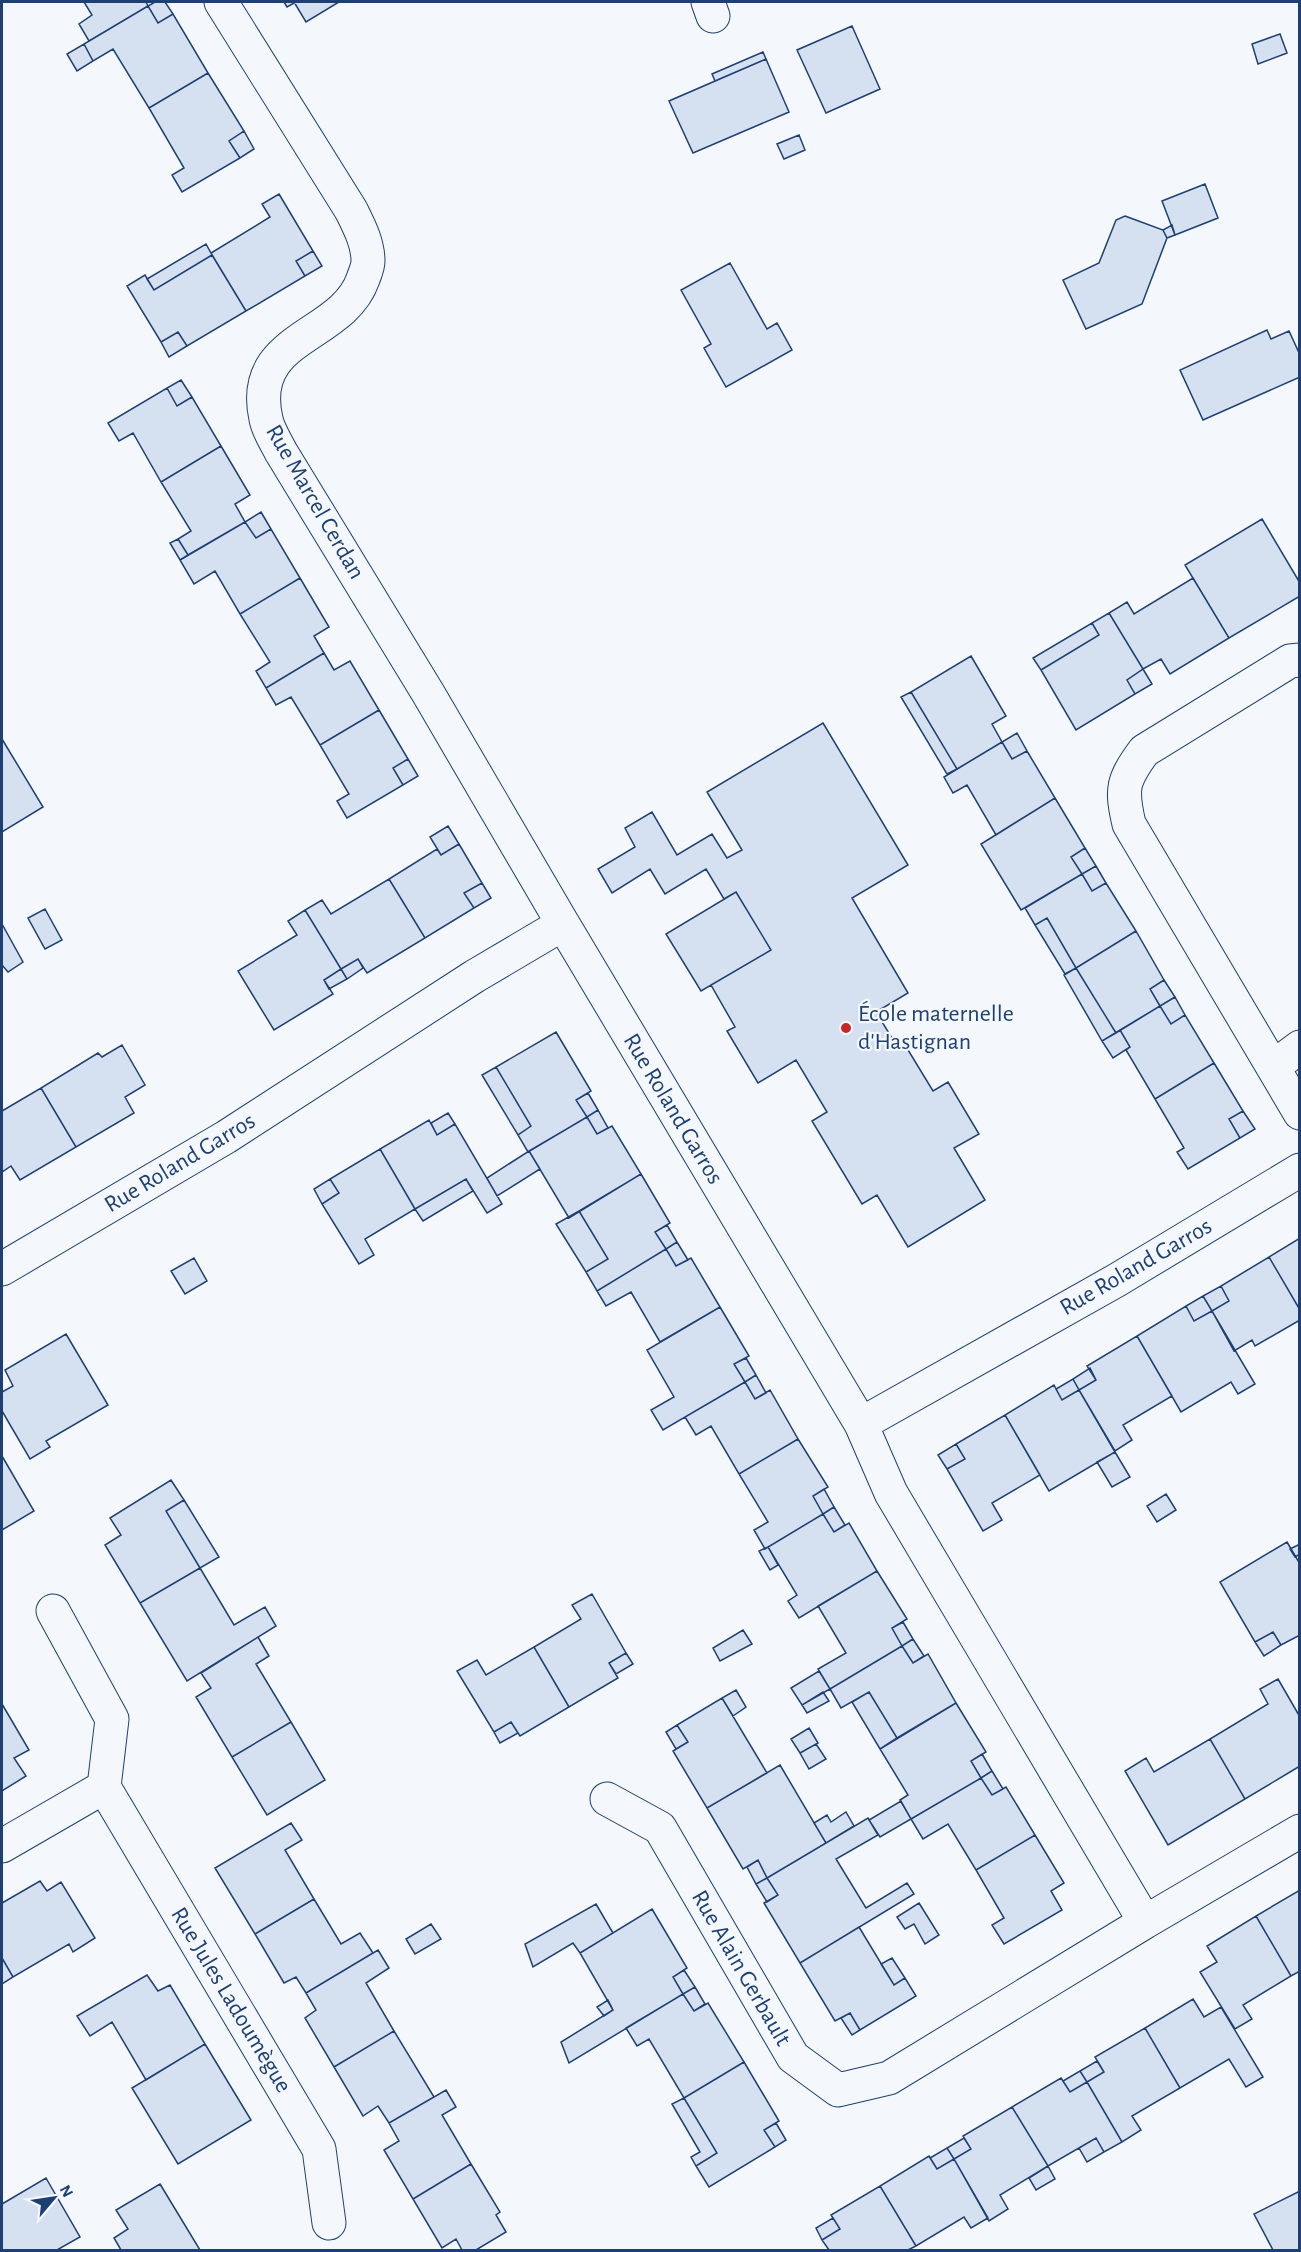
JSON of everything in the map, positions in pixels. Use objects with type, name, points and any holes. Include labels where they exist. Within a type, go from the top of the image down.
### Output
[{"type":"street","name":"Rue Marcel Cerdan","points":[[221,2],[351,210],[363,235],[368,263],[360,287],[339,314],[285,349],[270,371],[263,398],[266,421],[281,452],[428,693],[563,924]]},
{"type":"street","points":[[1299,660],[1290,661],[1144,751],[1127,774],[1123,799],[1129,824],[1299,1113]]},
{"type":"street","name":"Rue Roland Garros","points":[[2,1269],[226,1137],[475,976],[563,924],[861,1424],[1117,1280],[1299,1170]]},
{"type":"street","points":[[1273,1067],[1299,1047]]},
{"type":"street","points":[[861,1424],[891,1493],[1145,1922]]},
{"type":"street","points":[[2,1846],[104,1786],[112,1719],[53,1611]]},
{"type":"street","name":"Rue Jules Ladoumègue","points":[[104,1786],[319,2149],[329,2223]]},
{"type":"street","name":"Rue Alain Gerbault","points":[[607,1799],[660,1828],[793,2057],[838,2090],[889,2078],[1299,1831]]},
{"type":"building","points":[[84,2],[146,2],[148,6],[89,41],[79,24],[92,15]]},
{"type":"building","points":[[155,2],[165,2],[173,14],[158,23],[148,6]]},
{"type":"building","points":[[284,2],[296,2],[287,7]]},
{"type":"building","points":[[294,2],[339,2],[306,22]]},
{"type":"building","points":[[148,6],[158,23],[173,14],[208,73],[149,108],[113,49],[93,61],[84,44]]},
{"type":"building","points":[[852,26],[880,89],[826,113],[797,50]]},
{"type":"building","points":[[1280,34],[1287,53],[1258,64],[1252,44]]},
{"type":"building","points":[[84,44],[93,61],[77,71],[67,54]]},
{"type":"building","points":[[763,52],[766,59],[715,81],[712,74]]},
{"type":"building","points":[[766,59],[789,112],[693,153],[669,101]]},
{"type":"building","points":[[208,73],[244,131],[229,141],[240,158],[182,192],[172,175],[184,168],[149,108]]},
{"type":"building","points":[[244,131],[254,149],[240,158],[229,141]]},
{"type":"building","points":[[799,135],[805,150],[784,159],[777,144]]},
{"type":"building","points":[[1205,184],[1218,218],[1175,235],[1162,201]]},
{"type":"building","points":[[279,194],[313,251],[296,261],[305,276],[246,311],[211,253],[270,217],[262,204]]},
{"type":"building","points":[[1125,216],[1163,230],[1167,238],[1142,304],[1086,329],[1063,280],[1099,263],[1116,220]]},
{"type":"building","points":[[1172,225],[1175,235],[1167,238],[1163,230]]},
{"type":"building","points":[[206,244],[212,255],[154,290],[147,279]]},
{"type":"building","points":[[313,251],[322,266],[305,276],[296,261]]},
{"type":"building","points":[[212,255],[246,311],[187,346],[178,332],[161,342],[127,286],[145,275],[154,290]]},
{"type":"building","points":[[730,263],[767,329],[777,323],[792,350],[726,387],[704,348],[711,344],[681,290]]},
{"type":"building","points":[[1267,330],[1271,339],[1289,331],[1300,355],[1300,377],[1203,420],[1180,370]]},
{"type":"building","points":[[178,332],[187,346],[169,357],[161,342]]},
{"type":"building","points":[[181,380],[192,397],[177,406],[167,388]]},
{"type":"building","points":[[167,388],[177,406],[192,397],[221,446],[161,482],[133,433],[119,441],[108,423]]},
{"type":"building","points":[[221,446],[250,495],[235,504],[245,522],[188,555],[178,539],[191,531],[161,482]]},
{"type":"building","points":[[261,512],[271,529],[256,538],[245,522]]},
{"type":"building","points":[[1262,519],[1300,583],[1300,596],[1229,638],[1185,565]]},
{"type":"building","points":[[245,522],[256,538],[271,529],[300,578],[240,614],[215,571],[194,584],[180,560]]},
{"type":"building","points":[[178,539],[188,555],[180,560],[170,543]]},
{"type":"building","points":[[300,578],[329,627],[314,636],[324,653],[266,688],[256,671],[270,662],[240,614]]},
{"type":"building","points":[[1193,578],[1229,638],[1170,674],[1161,659],[1143,669],[1109,613],[1127,602],[1134,614]]},
{"type":"building","points":[[1109,613],[1143,669],[1127,680],[1135,694],[1076,730],[1041,670],[1099,635],[1092,623]]},
{"type":"building","points":[[1092,623],[1099,635],[1041,670],[1033,658]]},
{"type":"building","points":[[324,653],[334,670],[350,661],[379,710],[320,745],[291,697],[276,705],[266,688]]},
{"type":"building","points":[[971,656],[1006,716],[992,724],[1002,742],[957,769],[911,692]]},
{"type":"building","points":[[1143,669],[1152,684],[1135,694],[1127,680]]},
{"type":"building","points":[[911,692],[957,769],[947,774],[901,697]]},
{"type":"building","points":[[379,710],[408,759],[393,768],[403,785],[347,818],[337,801],[349,794],[320,745]]},
{"type":"building","points":[[823,723],[908,865],[852,898],[908,993],[876,1012],[895,1043],[902,1040],[933,1091],[948,1082],[979,1134],[954,1148],[985,1200],[908,1247],[877,1195],[862,1204],[812,1121],[827,1112],[796,1060],[758,1083],[727,1031],[735,1027],[711,985],[771,950],[736,892],[724,899],[706,869],[665,894],[650,869],[612,893],[598,869],[635,847],[625,828],[652,812],[677,855],[712,834],[727,858],[742,850],[707,792]]},
{"type":"building","points":[[1017,733],[1027,751],[1012,759],[1002,742]]},
{"type":"building","points":[[2,739],[43,807],[2,832]]},
{"type":"building","points":[[1002,742],[1012,759],[1027,751],[1055,798],[996,835],[967,785],[953,793],[944,777]]},
{"type":"building","points":[[408,759],[418,776],[403,785],[393,768]]},
{"type":"building","points":[[1055,798],[1085,848],[1071,857],[1082,874],[1021,910],[981,844]]},
{"type":"building","points":[[448,826],[459,844],[441,855],[430,837]]},
{"type":"building","points":[[459,844],[482,883],[464,893],[474,908],[425,938],[389,879],[437,849],[441,855]]},
{"type":"building","points":[[1085,848],[1096,866],[1082,874],[1071,857]]},
{"type":"building","points":[[1096,866],[1106,883],[1092,891],[1082,874]]},
{"type":"building","points":[[1082,874],[1092,891],[1106,883],[1136,931],[1076,968],[1047,918],[1035,925],[1025,908]]},
{"type":"building","points":[[389,879],[425,938],[367,973],[358,959],[341,969],[305,910],[322,900],[331,914]]},
{"type":"building","points":[[482,883],[491,898],[474,908],[464,893]]},
{"type":"building","points":[[736,892],[771,950],[701,991],[666,934]]},
{"type":"building","points":[[45,909],[62,940],[45,949],[28,918]]},
{"type":"building","points":[[305,910],[341,969],[324,980],[333,994],[274,1030],[238,971],[297,935],[288,921]]},
{"type":"building","points":[[1047,918],[1076,968],[1065,974],[1035,925]]},
{"type":"building","points":[[2,924],[23,962],[8,972],[2,965]]},
{"type":"building","points":[[1136,931],[1164,980],[1150,989],[1160,1006],[1116,1033],[1076,968]]},
{"type":"building","points":[[358,959],[363,968],[347,979],[341,969]]},
{"type":"building","points":[[1076,968],[1116,1033],[1102,1041],[1064,975]]},
{"type":"building","points":[[341,969],[347,979],[329,989],[324,980]]},
{"type":"building","points":[[1164,980],[1175,997],[1160,1006],[1150,989]]},
{"type":"building","points":[[1175,997],[1185,1015],[1171,1024],[1160,1006]]},
{"type":"building","points":[[1160,1006],[1171,1024],[1185,1015],[1214,1063],[1155,1099],[1126,1050],[1130,1047],[1120,1030]]},
{"type":"building","points":[[1120,1030],[1130,1047],[1113,1058],[1102,1041]]},
{"type":"building","points":[[556,1032],[591,1091],[576,1100],[587,1117],[528,1152],[518,1135],[531,1126],[496,1067]]},
{"type":"building","points":[[122,1045],[145,1085],[125,1097],[134,1113],[76,1147],[41,1088],[98,1053],[102,1057]]},
{"type":"building","points":[[1214,1063],[1243,1111],[1229,1119],[1240,1138],[1188,1169],[1177,1152],[1184,1148],[1155,1099]]},
{"type":"building","points":[[496,1067],[531,1126],[518,1135],[482,1075]]},
{"type":"building","points":[[41,1088],[76,1147],[20,1180],[11,1166],[2,1172],[2,1111]]},
{"type":"building","points":[[588,1093],[598,1110],[587,1117],[576,1100]]},
{"type":"building","points":[[598,1110],[608,1128],[597,1134],[587,1117]]},
{"type":"building","points":[[1243,1111],[1255,1129],[1240,1138],[1229,1119]]},
{"type":"building","points":[[448,1113],[455,1124],[437,1135],[431,1123]]},
{"type":"building","points":[[587,1117],[597,1134],[612,1126],[641,1174],[569,1218],[529,1151]]},
{"type":"building","points":[[429,1120],[437,1135],[455,1124],[502,1204],[487,1213],[466,1179],[415,1209],[380,1149]]},
{"type":"building","points":[[380,1149],[415,1209],[365,1239],[374,1255],[359,1264],[322,1204],[339,1193],[330,1179]]},
{"type":"building","points":[[529,1151],[540,1169],[497,1196],[487,1178]]},
{"type":"building","points":[[641,1174],[670,1223],[655,1232],[666,1249],[597,1291],[586,1272],[608,1259],[579,1211]]},
{"type":"building","points":[[330,1179],[339,1193],[322,1204],[314,1189]]},
{"type":"building","points":[[466,1179],[473,1191],[423,1221],[415,1209]]},
{"type":"building","points":[[579,1211],[608,1259],[586,1272],[556,1224]]},
{"type":"building","points":[[667,1225],[677,1242],[666,1249],[655,1232]]},
{"type":"building","points":[[1300,1238],[1300,1310],[1269,1257]]},
{"type":"building","points":[[677,1242],[688,1260],[676,1266],[666,1249]]},
{"type":"building","points":[[666,1249],[676,1266],[691,1258],[720,1307],[660,1342],[631,1292],[606,1306],[597,1291]]},
{"type":"building","points":[[1269,1257],[1300,1310],[1300,1320],[1255,1346],[1252,1340],[1234,1351],[1212,1311],[1229,1301],[1221,1286]]},
{"type":"building","points":[[194,1258],[207,1281],[185,1294],[171,1271]]},
{"type":"building","points":[[1221,1286],[1229,1301],[1212,1311],[1203,1296]]},
{"type":"building","points":[[1203,1296],[1212,1311],[1194,1321],[1186,1306]]},
{"type":"building","points":[[1186,1306],[1194,1321],[1212,1311],[1255,1384],[1238,1394],[1231,1382],[1181,1412],[1137,1336]]},
{"type":"building","points":[[720,1307],[749,1356],[734,1364],[745,1382],[663,1430],[651,1410],[674,1397],[647,1350]]},
{"type":"building","points":[[66,1334],[108,1405],[46,1441],[50,1447],[30,1459],[2,1411],[2,1392],[13,1386],[5,1370]]},
{"type":"building","points":[[1137,1336],[1172,1396],[1123,1425],[1132,1440],[1115,1451],[1079,1390],[1096,1380],[1087,1366]]},
{"type":"building","points":[[746,1358],[756,1375],[745,1382],[734,1364]]},
{"type":"building","points":[[1090,1368],[1096,1380],[1079,1390],[1073,1379]]},
{"type":"building","points":[[756,1375],[766,1393],[755,1399],[745,1382]]},
{"type":"building","points":[[1073,1379],[1079,1390],[1062,1400],[1056,1389]]},
{"type":"building","points":[[745,1382],[755,1399],[770,1390],[798,1439],[739,1474],[711,1426],[696,1435],[685,1417]]},
{"type":"building","points":[[1054,1385],[1062,1400],[1079,1390],[1115,1452],[1049,1491],[1005,1415]]},
{"type":"building","points":[[1005,1415],[1040,1475],[992,1503],[1002,1520],[983,1531],[947,1469],[965,1459],[956,1444]]},
{"type":"building","points":[[798,1439],[828,1487],[813,1496],[823,1514],[765,1549],[754,1530],[768,1522],[739,1474]]},
{"type":"building","points":[[956,1444],[965,1459],[947,1469],[938,1455]]},
{"type":"building","points":[[1115,1452],[1130,1477],[1112,1487],[1097,1462]]},
{"type":"building","points":[[2,1456],[34,1511],[2,1530]]},
{"type":"building","points":[[171,1480],[184,1500],[166,1511],[200,1568],[140,1603],[105,1545],[121,1535],[110,1518]]},
{"type":"building","points":[[824,1489],[834,1507],[823,1514],[813,1496]]},
{"type":"building","points":[[1166,1494],[1176,1510],[1157,1522],[1147,1506]]},
{"type":"building","points":[[184,1500],[219,1557],[200,1568],[166,1511]]},
{"type":"building","points":[[834,1507],[845,1525],[834,1532],[823,1514]]},
{"type":"building","points":[[823,1514],[834,1532],[849,1523],[877,1571],[799,1618],[788,1601],[797,1595],[768,1547]]},
{"type":"building","points":[[1287,1542],[1300,1564],[1300,1635],[1281,1645],[1273,1632],[1255,1642],[1220,1582]]},
{"type":"building","points":[[1300,1544],[1300,1554],[1295,1557],[1290,1549]]},
{"type":"building","points":[[768,1547],[778,1565],[770,1570],[759,1551]]},
{"type":"building","points":[[200,1568],[234,1625],[265,1607],[276,1626],[187,1681],[140,1603]]},
{"type":"building","points":[[877,1571],[907,1619],[892,1628],[902,1646],[830,1689],[818,1669],[846,1653],[818,1606]]},
{"type":"building","points":[[592,1594],[626,1653],[609,1663],[618,1678],[569,1707],[534,1647],[581,1619],[572,1605]]},
{"type":"building","points":[[903,1622],[913,1639],[902,1646],[892,1628]]},
{"type":"building","points":[[743,1630],[752,1644],[720,1661],[713,1648]]},
{"type":"building","points":[[1273,1632],[1281,1645],[1264,1656],[1255,1642]]},
{"type":"building","points":[[258,1637],[269,1656],[256,1664],[291,1722],[232,1757],[196,1697],[211,1688],[201,1673]]},
{"type":"building","points":[[913,1639],[924,1656],[913,1663],[902,1646]]},
{"type":"building","points":[[902,1646],[913,1663],[928,1654],[956,1703],[897,1738],[869,1692],[841,1708],[830,1689]]},
{"type":"building","points":[[534,1647],[569,1707],[520,1736],[511,1722],[494,1732],[457,1671],[477,1660],[486,1675]]},
{"type":"building","points":[[626,1653],[633,1664],[616,1674],[609,1663]]},
{"type":"building","points":[[819,1671],[830,1689],[802,1705],[791,1688]]},
{"type":"building","points":[[1278,1679],[1300,1717],[1300,1766],[1245,1799],[1210,1739],[1268,1704],[1260,1689]]},
{"type":"building","points":[[736,1690],[746,1707],[733,1716],[722,1698]]},
{"type":"building","points":[[823,1692],[829,1701],[807,1713],[802,1705]]},
{"type":"building","points":[[869,1692],[897,1738],[880,1749],[852,1702]]},
{"type":"building","points":[[722,1698],[767,1773],[707,1808],[673,1751],[688,1742],[677,1725]]},
{"type":"building","points":[[956,1703],[986,1752],[971,1761],[981,1778],[911,1819],[900,1800],[908,1795],[880,1749]]},
{"type":"building","points":[[2,1704],[29,1750],[14,1758],[26,1776],[2,1791]]},
{"type":"building","points":[[291,1722],[325,1780],[267,1815],[232,1757]]},
{"type":"building","points":[[511,1722],[518,1733],[500,1743],[494,1732]]},
{"type":"building","points":[[677,1725],[688,1742],[676,1749],[666,1732]]},
{"type":"building","points":[[809,1728],[818,1743],[800,1753],[791,1739]]},
{"type":"building","points":[[1210,1739],[1245,1799],[1168,1845],[1125,1771],[1146,1758],[1154,1772]]},
{"type":"building","points":[[816,1744],[826,1759],[809,1769],[800,1753]]},
{"type":"building","points":[[982,1754],[992,1771],[981,1778],[971,1761]]},
{"type":"building","points":[[780,1765],[826,1843],[767,1878],[758,1860],[743,1869],[707,1808]]},
{"type":"building","points":[[992,1771],[1003,1789],[992,1795],[981,1778]]},
{"type":"building","points":[[981,1778],[992,1795],[1006,1787],[1035,1835],[976,1870],[948,1824],[923,1839],[911,1819]]},
{"type":"building","points":[[901,1801],[911,1819],[880,1837],[869,1820]]},
{"type":"building","points":[[846,1812],[854,1826],[826,1843],[814,1823],[827,1815],[831,1822]]},
{"type":"building","points":[[868,1818],[878,1835],[836,1859],[866,1908],[907,1883],[914,1894],[800,1963],[764,1903],[778,1895],[767,1878]]},
{"type":"building","points":[[291,1823],[302,1840],[285,1850],[314,1899],[255,1934],[215,1868]]},
{"type":"building","points":[[1035,1835],[1064,1883],[1051,1891],[1062,1910],[1004,1944],[992,1925],[1004,1918],[976,1870]]},
{"type":"building","points":[[758,1860],[767,1878],[756,1884],[747,1867]]},
{"type":"building","points":[[767,1878],[778,1895],[767,1902],[756,1884]]},
{"type":"building","points":[[40,1881],[47,1891],[61,1882],[95,1938],[73,1952],[69,1944],[13,1977],[2,1958],[2,1903]]},
{"type":"building","points":[[1300,1890],[1300,1971],[1291,1976],[1256,1916]]},
{"type":"building","points":[[314,1899],[341,1944],[360,1933],[373,1953],[306,1993],[296,1977],[284,1983],[255,1934]]},
{"type":"building","points":[[919,1903],[939,1935],[925,1944],[914,1924],[905,1929],[897,1917]]},
{"type":"building","points":[[596,1904],[613,1933],[580,1953],[573,1943],[533,1967],[525,1944]]},
{"type":"building","points":[[652,1909],[687,1968],[673,1977],[683,1994],[569,2063],[561,2042],[613,2010],[580,1953]]},
{"type":"building","points":[[1256,1916],[1291,1976],[1243,2005],[1252,2019],[1235,2029],[1200,1972],[1217,1962],[1207,1946]]},
{"type":"building","points":[[431,1924],[441,1939],[415,1954],[406,1939]]},
{"type":"building","points":[[859,1927],[894,1985],[905,1978],[916,1996],[860,2030],[850,2013],[835,2021],[800,1963]]},
{"type":"building","points":[[378,1950],[389,1968],[366,1983],[394,2031],[334,2067],[305,2018],[316,2010],[306,1993]]},
{"type":"building","points":[[2,1958],[13,1977],[2,1984]]},
{"type":"building","points":[[892,1958],[905,1978],[894,1985],[881,1964]]},
{"type":"building","points":[[684,1970],[695,1987],[683,1994],[673,1977]]},
{"type":"building","points":[[147,1975],[158,1991],[170,1985],[205,2044],[146,2080],[112,2022],[90,2036],[77,2016]]},
{"type":"building","points":[[695,1987],[705,2004],[694,2011],[683,1994]]},
{"type":"building","points":[[683,1994],[694,2011],[708,2003],[744,2062],[684,2098],[649,2039],[637,2046],[626,2028]]},
{"type":"building","points":[[1193,1999],[1204,2017],[1221,2007],[1263,2077],[1246,2087],[1229,2059],[1180,2088],[1145,2028]]},
{"type":"building","points":[[608,2000],[613,2010],[604,2016],[597,2007]]},
{"type":"building","points":[[850,2013],[860,2030],[852,2035],[841,2018]]},
{"type":"building","points":[[1145,2028],[1180,2088],[1132,2116],[1141,2130],[1122,2142],[1087,2082],[1104,2072],[1095,2057]]},
{"type":"building","points":[[394,2031],[434,2097],[389,2123],[378,2106],[363,2116],[334,2067]]},
{"type":"building","points":[[205,2044],[251,2120],[178,2164],[132,2088]]},
{"type":"building","points":[[1097,2061],[1104,2072],[1087,2082],[1080,2071]]},
{"type":"building","points":[[744,2062],[779,2121],[764,2130],[775,2147],[709,2187],[696,2166],[717,2153],[684,2098]]},
{"type":"building","points":[[1080,2071],[1087,2082],[1070,2092],[1063,2081]]},
{"type":"building","points":[[1061,2078],[1070,2092],[1087,2082],[1122,2142],[1104,2152],[1096,2138],[1048,2166],[1012,2107]]},
{"type":"building","points":[[446,2090],[456,2107],[442,2115],[471,2164],[413,2199],[384,2150],[399,2141],[389,2123]]},
{"type":"building","points":[[684,2098],[717,2153],[696,2166],[691,2157],[700,2152],[672,2104]]},
{"type":"building","points":[[1012,2107],[1048,2166],[1000,2195],[1008,2209],[989,2221],[954,2159],[971,2149],[963,2136]]},
{"type":"building","points":[[776,2123],[786,2140],[775,2147],[764,2130]]},
{"type":"building","points":[[964,2138],[971,2149],[954,2159],[947,2148]]},
{"type":"building","points":[[1096,2138],[1104,2152],[1087,2162],[1079,2148]]},
{"type":"building","points":[[947,2148],[954,2159],[937,2169],[930,2158]]},
{"type":"building","points":[[929,2156],[937,2169],[954,2159],[988,2218],[971,2228],[964,2217],[916,2246],[880,2186]]},
{"type":"building","points":[[471,2164],[500,2212],[496,2215],[506,2232],[476,2250],[462,2250],[456,2239],[442,2248],[413,2199]]},
{"type":"building","points":[[1048,2166],[1055,2179],[1036,2190],[1029,2178]]},
{"type":"building","points":[[46,2178],[80,2237],[57,2250],[2,2250],[2,2204]]},
{"type":"building","points":[[160,2184],[200,2250],[121,2250],[114,2238],[128,2229],[116,2210]]},
{"type":"building","points":[[880,2186],[916,2246],[908,2250],[829,2250],[822,2240],[840,2229],[831,2215]]},
{"type":"building","points":[[1300,2191],[1300,2250],[1273,2250],[1254,2214]]},
{"type":"building","points":[[833,2218],[840,2229],[822,2240],[816,2228]]},
{"type":"place","name":"École maternelle d'Hastignan","points":[[846,1028]]}]
